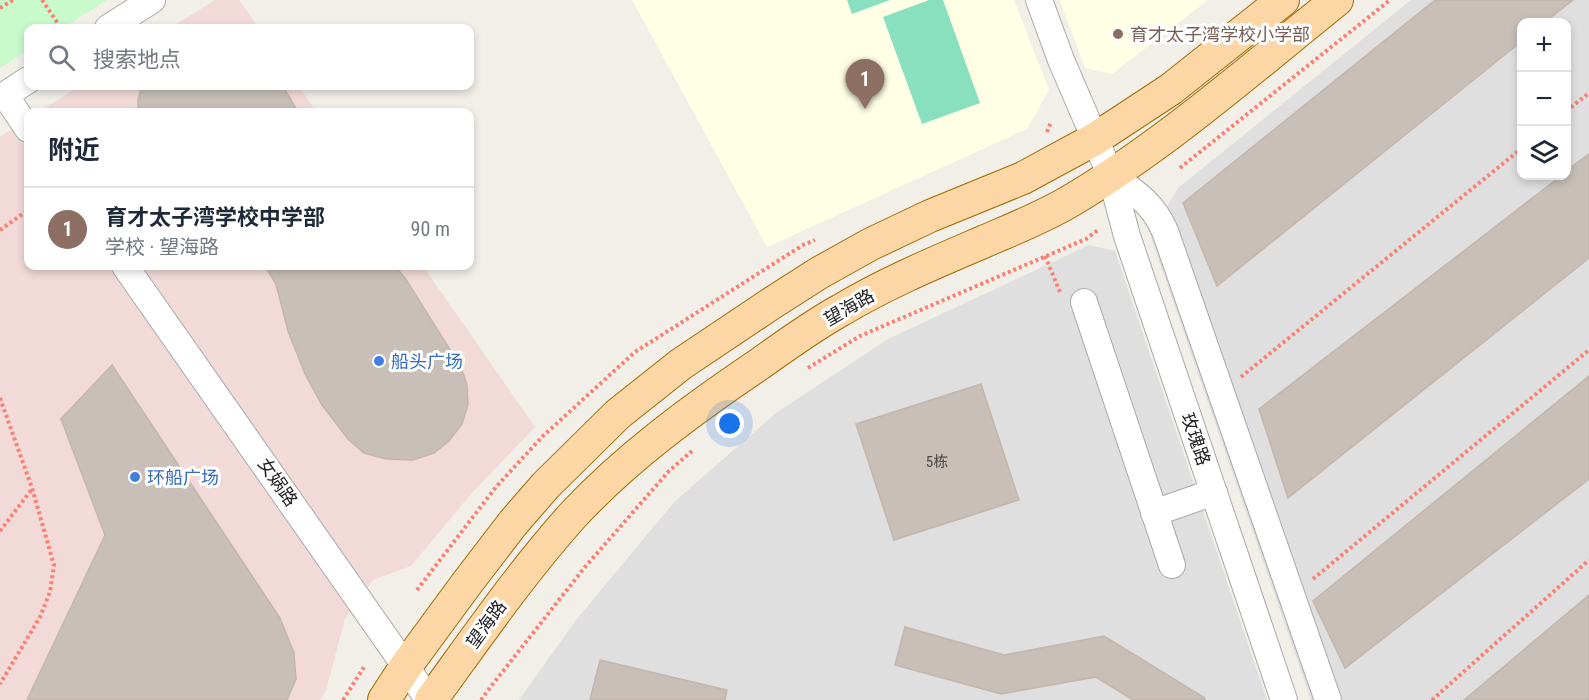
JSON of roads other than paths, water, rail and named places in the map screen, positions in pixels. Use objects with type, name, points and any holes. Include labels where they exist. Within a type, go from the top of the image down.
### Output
[{"type":"main road","points":[[384,700],[406,666],[494,548],[546,485],[618,414],[681,364],[819,273],[871,244],[930,216],[1023,178],[1095,139],[1171,89],[1283,0]]},
{"type":"main road","name":"望海路","points":[[430,700],[536,558],[575,513],[651,443],[708,399],[839,310],[927,266],[1040,217],[1111,176],[1186,121],[1337,0]]},
{"type":"street","points":[[114,24],[152,0]]},
{"type":"street","name":"玫瑰路","points":[[1040,0],[1061,60],[1111,176],[1127,236],[1284,700]]},
{"type":"street","points":[[24,83],[5,95],[24,123]]},
{"type":"street","points":[[1111,176],[1143,198],[1159,216],[1328,700]]},
{"type":"street","name":"女娲路","points":[[128,270],[430,700]]},
{"type":"street","points":[[1084,302],[1172,566]]},
{"type":"street","points":[[1154,513],[1214,492]]},
{"type":"place","name":"育才太子湾学校小学部","points":[[1118,34]]},
{"type":"place","name":"育才太子湾学校中学部","points":[[865,109]]},
{"type":"place","name":"船头广场","points":[[379,361]]},
{"type":"place","name":"环船广场","points":[[135,477]]}]
